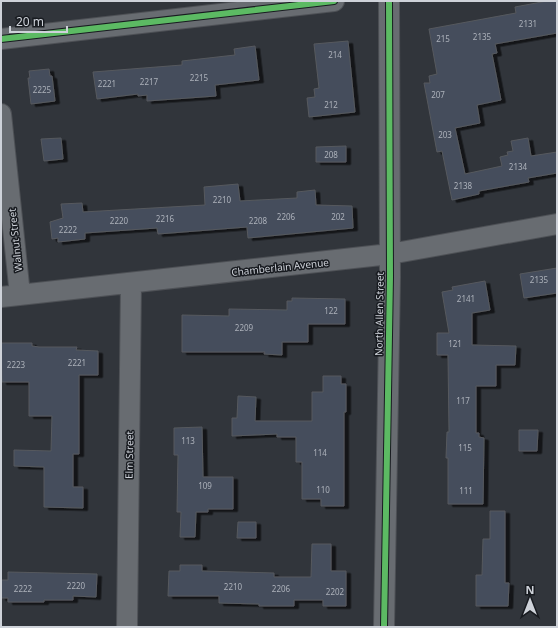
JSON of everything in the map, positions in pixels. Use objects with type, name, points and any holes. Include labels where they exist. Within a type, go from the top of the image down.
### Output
[{"type":"street","points":[[1,39],[334,1]]},
{"type":"street","name":"North Allen Street","points":[[384,627],[390,254],[389,1]]},
{"type":"street","name":"Walnut Street","points":[[1,114],[20,295]]},
{"type":"street","name":"Chamberlain Avenue","points":[[1,297],[390,254],[557,224]]},
{"type":"street","name":"Elm Street","points":[[127,627],[131,283]]},
{"type":"building","points":[[547,1],[557,1],[557,33],[495,44],[497,53],[492,54],[501,100],[477,105],[480,123],[455,128],[465,174],[502,166],[500,157],[508,155],[507,152],[513,151],[511,141],[528,138],[531,156],[557,152],[557,173],[528,178],[529,182],[479,191],[479,194],[452,200],[442,151],[437,152],[424,83],[430,83],[429,76],[437,74],[429,29],[516,13],[515,7]]},
{"type":"building","points":[[348,41],[355,112],[309,117],[307,98],[315,97],[314,89],[319,88],[314,44]]},
{"type":"building","points":[[255,46],[259,80],[215,85],[216,96],[147,101],[147,95],[138,96],[138,94],[97,99],[93,72],[182,65],[182,61],[235,55],[234,49]]},
{"type":"building","points":[[49,69],[50,76],[52,76],[55,101],[31,104],[28,78],[30,78],[29,71]]},
{"type":"building","points":[[61,138],[63,159],[44,161],[41,139]]},
{"type":"building","points":[[346,146],[346,162],[316,162],[316,147]]},
{"type":"building","points":[[238,184],[240,201],[297,198],[297,192],[315,190],[316,205],[352,206],[353,228],[248,238],[247,227],[158,234],[157,228],[85,233],[85,239],[58,242],[58,238],[52,239],[50,222],[63,218],[61,204],[82,203],[83,212],[205,205],[204,187]]},
{"type":"building","points":[[557,268],[557,293],[524,298],[520,274]]},
{"type":"building","points":[[485,281],[490,310],[472,313],[472,345],[516,346],[515,365],[496,365],[496,386],[476,386],[476,433],[479,433],[479,437],[484,438],[483,504],[448,504],[448,458],[446,458],[447,432],[449,432],[448,355],[437,355],[437,333],[449,333],[442,292],[453,290],[452,287]]},
{"type":"building","points":[[292,298],[345,299],[345,324],[308,324],[308,342],[282,342],[282,355],[264,354],[265,352],[182,352],[182,315],[229,316],[229,309],[287,310],[287,301],[292,301]]},
{"type":"building","points":[[1,343],[32,343],[32,346],[39,347],[77,347],[76,350],[98,351],[98,375],[79,375],[79,454],[73,454],[73,487],[83,487],[83,508],[44,507],[44,467],[14,466],[14,450],[51,451],[52,416],[29,416],[29,382],[2,382]]},
{"type":"building","points":[[323,376],[341,376],[341,384],[346,384],[346,412],[344,412],[344,506],[321,506],[321,499],[302,499],[302,462],[296,462],[296,437],[277,437],[277,434],[232,436],[232,418],[237,418],[238,396],[256,397],[255,421],[312,421],[312,392],[323,392]]},
{"type":"building","points":[[202,427],[203,477],[233,477],[233,509],[208,509],[208,512],[196,512],[195,537],[180,537],[181,512],[177,512],[178,455],[174,455],[174,428]]},
{"type":"building","points":[[519,430],[538,430],[537,451],[519,451]]},
{"type":"building","points":[[490,511],[505,511],[505,583],[509,583],[508,606],[476,606],[476,575],[482,575],[483,539],[490,539]]},
{"type":"building","points":[[238,522],[256,522],[256,538],[237,538]]},
{"type":"building","points":[[312,544],[331,544],[331,571],[346,571],[346,606],[323,606],[323,600],[294,600],[294,606],[259,606],[259,604],[219,603],[219,596],[168,596],[169,571],[180,571],[180,565],[202,565],[202,571],[274,573],[274,577],[311,577]]},
{"type":"building","points":[[8,572],[97,574],[96,597],[73,596],[73,600],[8,602],[8,598],[1,598],[1,580],[8,580]]},
{"type":"cycle path","points":[[1,39],[334,1]]},
{"type":"cycle path","points":[[384,627],[390,277],[389,1]]}]
